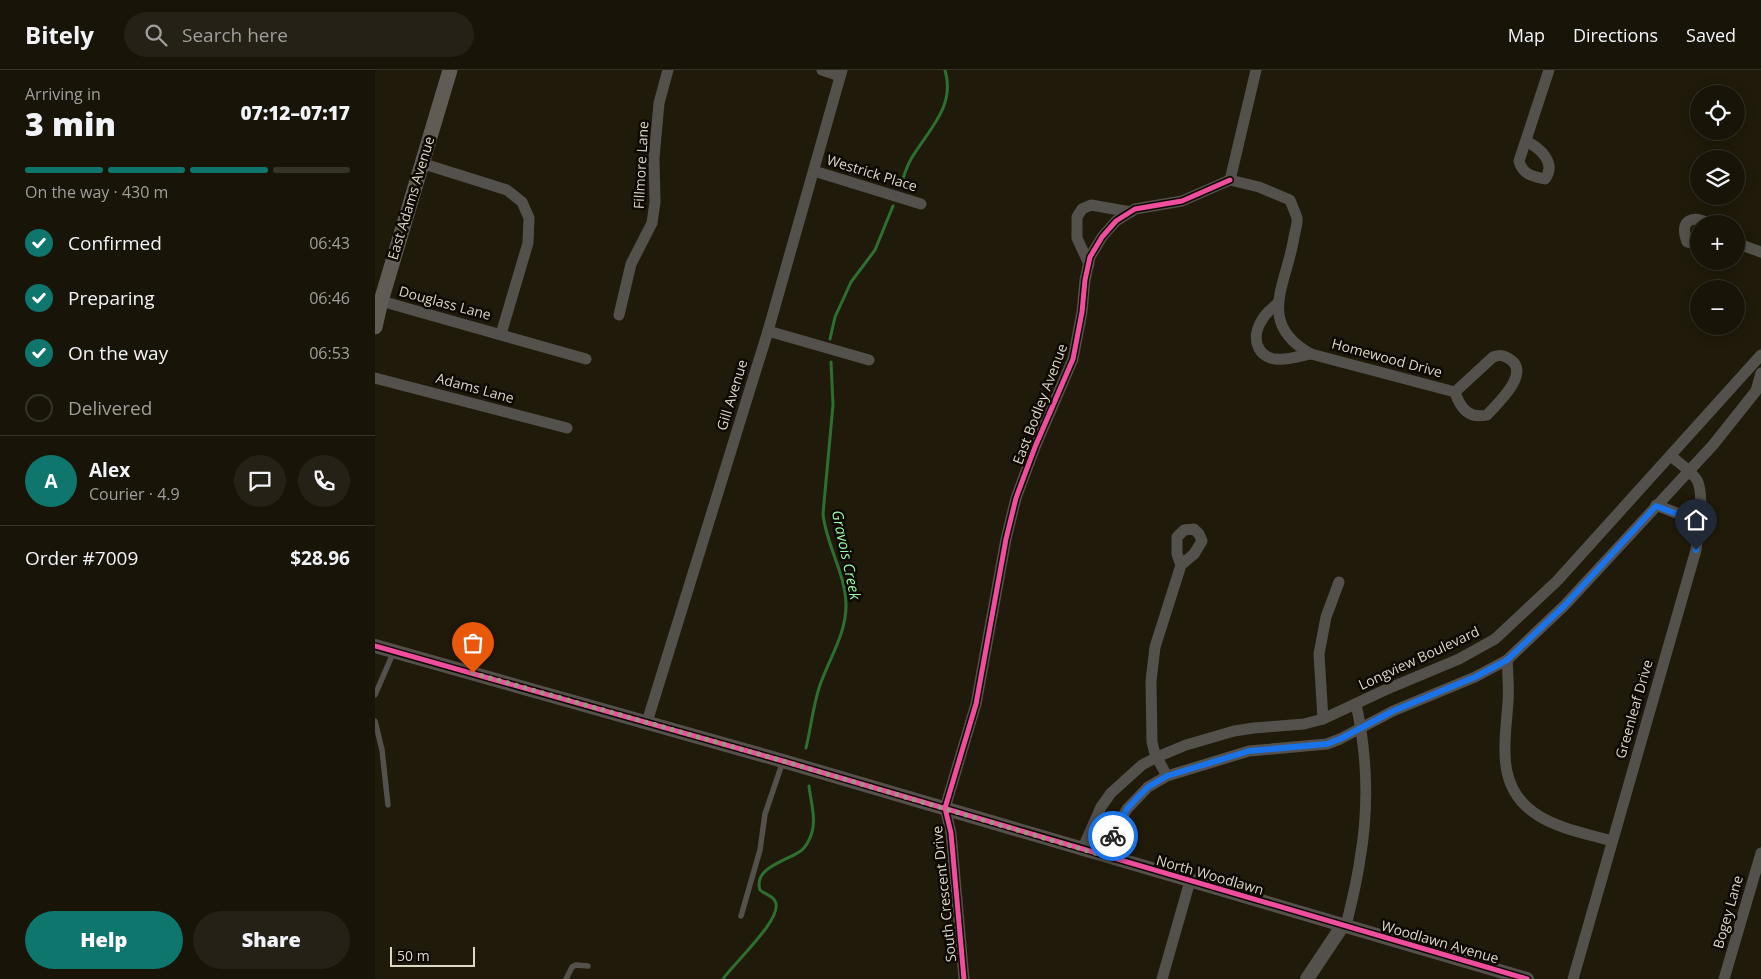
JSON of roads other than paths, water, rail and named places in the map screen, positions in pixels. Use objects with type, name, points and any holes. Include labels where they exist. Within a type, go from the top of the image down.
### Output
[{"type":"main road","name":"East Adams Avenue","points":[[375,327],[421,163],[450,70]]},
{"type":"street","name":"Fillmore Lane","points":[[619,316],[631,264],[652,223],[655,202],[654,158],[659,103],[668,70]]},
{"type":"street","points":[[822,70],[841,73]]},
{"type":"street","points":[[1230,180],[1256,70]]},
{"type":"street","points":[[1526,140],[1549,70]]},
{"type":"street","name":"Gill Avenue","points":[[647,722],[768,331],[841,73]]},
{"type":"street","name":"Douglass Lane","points":[[421,163],[507,190],[521,202],[529,218],[528,243],[501,334]]},
{"type":"street","name":"Westrick Place","points":[[814,172],[921,204]]},
{"type":"street","name":"East Bodley Avenue","points":[[945,808],[976,704],[1006,539],[1016,498],[1035,447],[1073,359],[1090,257],[1116,221],[1135,209],[1181,201],[1230,180]]},
{"type":"street","name":"Homewood Drive","points":[[1230,180],[1259,187],[1289,200],[1297,219],[1292,252],[1278,302],[1278,318],[1285,333],[1297,346],[1311,354],[1455,392]]},
{"type":"street","points":[[1089,264],[1077,238],[1077,217],[1082,209],[1091,205],[1131,212]]},
{"type":"street","points":[[1690,220],[1684,226],[1684,234],[1687,242],[1690,242]]},
{"type":"street","points":[[1745,246],[1761,252]]},
{"type":"street","name":"Douglass Lane","points":[[381,301],[586,359]]},
{"type":"street","name":"Homewood Drive","points":[[1278,302],[1262,319],[1256,336],[1257,346],[1262,353],[1270,358],[1283,360],[1311,354]]},
{"type":"street","points":[[768,331],[869,360]]},
{"type":"street","name":"Homewood Drive","points":[[1499,355],[1505,356],[1515,363],[1517,379],[1487,415],[1473,416],[1466,412],[1457,400],[1455,392],[1493,358],[1499,355]]},
{"type":"street","name":"Longview Boulevard","points":[[1082,850],[1101,807],[1111,793],[1142,765],[1157,757],[1234,731],[1304,724],[1323,719],[1459,659],[1495,639],[1557,581],[1761,355]]},
{"type":"street","points":[[1105,856],[1116,828],[1127,809],[1148,787],[1167,776],[1249,751],[1327,744],[1393,711],[1475,677],[1507,660],[1565,605],[1713,445],[1759,391],[1761,373]]},
{"type":"street","name":"Adams Lane","points":[[375,378],[567,428]]},
{"type":"street","points":[[1735,385],[1759,391]]},
{"type":"street","name":"Greenleaf Drive","points":[[1573,979],[1696,550],[1700,488],[1696,479],[1671,456]]},
{"type":"street","points":[[1656,506],[1699,522]]},
{"type":"street","points":[[1167,776],[1152,742],[1150,710],[1154,656],[1181,565]]},
{"type":"street","points":[[1323,719],[1319,654],[1327,617],[1339,582]]},
{"type":"street","name":"North Woodlawn","points":[[375,646],[783,761],[1345,926]]},
{"type":"street","points":[[1507,660],[1508,701],[1503,754],[1507,779],[1521,801],[1539,816],[1561,826],[1612,841]]},
{"type":"street","points":[[1307,979],[1345,926],[1361,858],[1365,810],[1365,768],[1361,727],[1356,704]]},
{"type":"street","name":"South Crescent Drive","points":[[945,808],[951,833],[963,979]]},
{"type":"street","name":"Bogey Lane","points":[[1724,979],[1761,853]]},
{"type":"street","points":[[1162,979],[1190,881]]},
{"type":"street","name":"Woodlawn Avenue","points":[[1345,926],[1527,979]]},
{"type":"lane","points":[[375,695],[394,651]]},
{"type":"lane","points":[[375,721],[382,750],[388,805]]},
{"type":"lane","points":[[741,916],[760,850],[765,814],[783,761]]},
{"type":"lane","points":[[566,979],[572,967],[576,965],[588,966]]},
{"type":"waterway","name":"Gravois Creek","points":[[900,188],[911,159],[939,118],[944,107],[947,95],[945,70]]},
{"type":"waterway","name":"Gravois Creek","points":[[830,339],[835,317],[851,282],[875,250],[893,206]]},
{"type":"waterway","name":"Gravois Creek","points":[[806,748],[818,693],[840,636],[846,606],[843,582],[828,537],[823,514],[833,405],[831,362]]},
{"type":"waterway","name":"Gravois Creek","points":[[723,979],[757,940],[773,918],[776,908],[775,901],[760,890],[759,882],[761,876],[772,866],[805,847],[812,834],[813,820],[809,786]]}]
